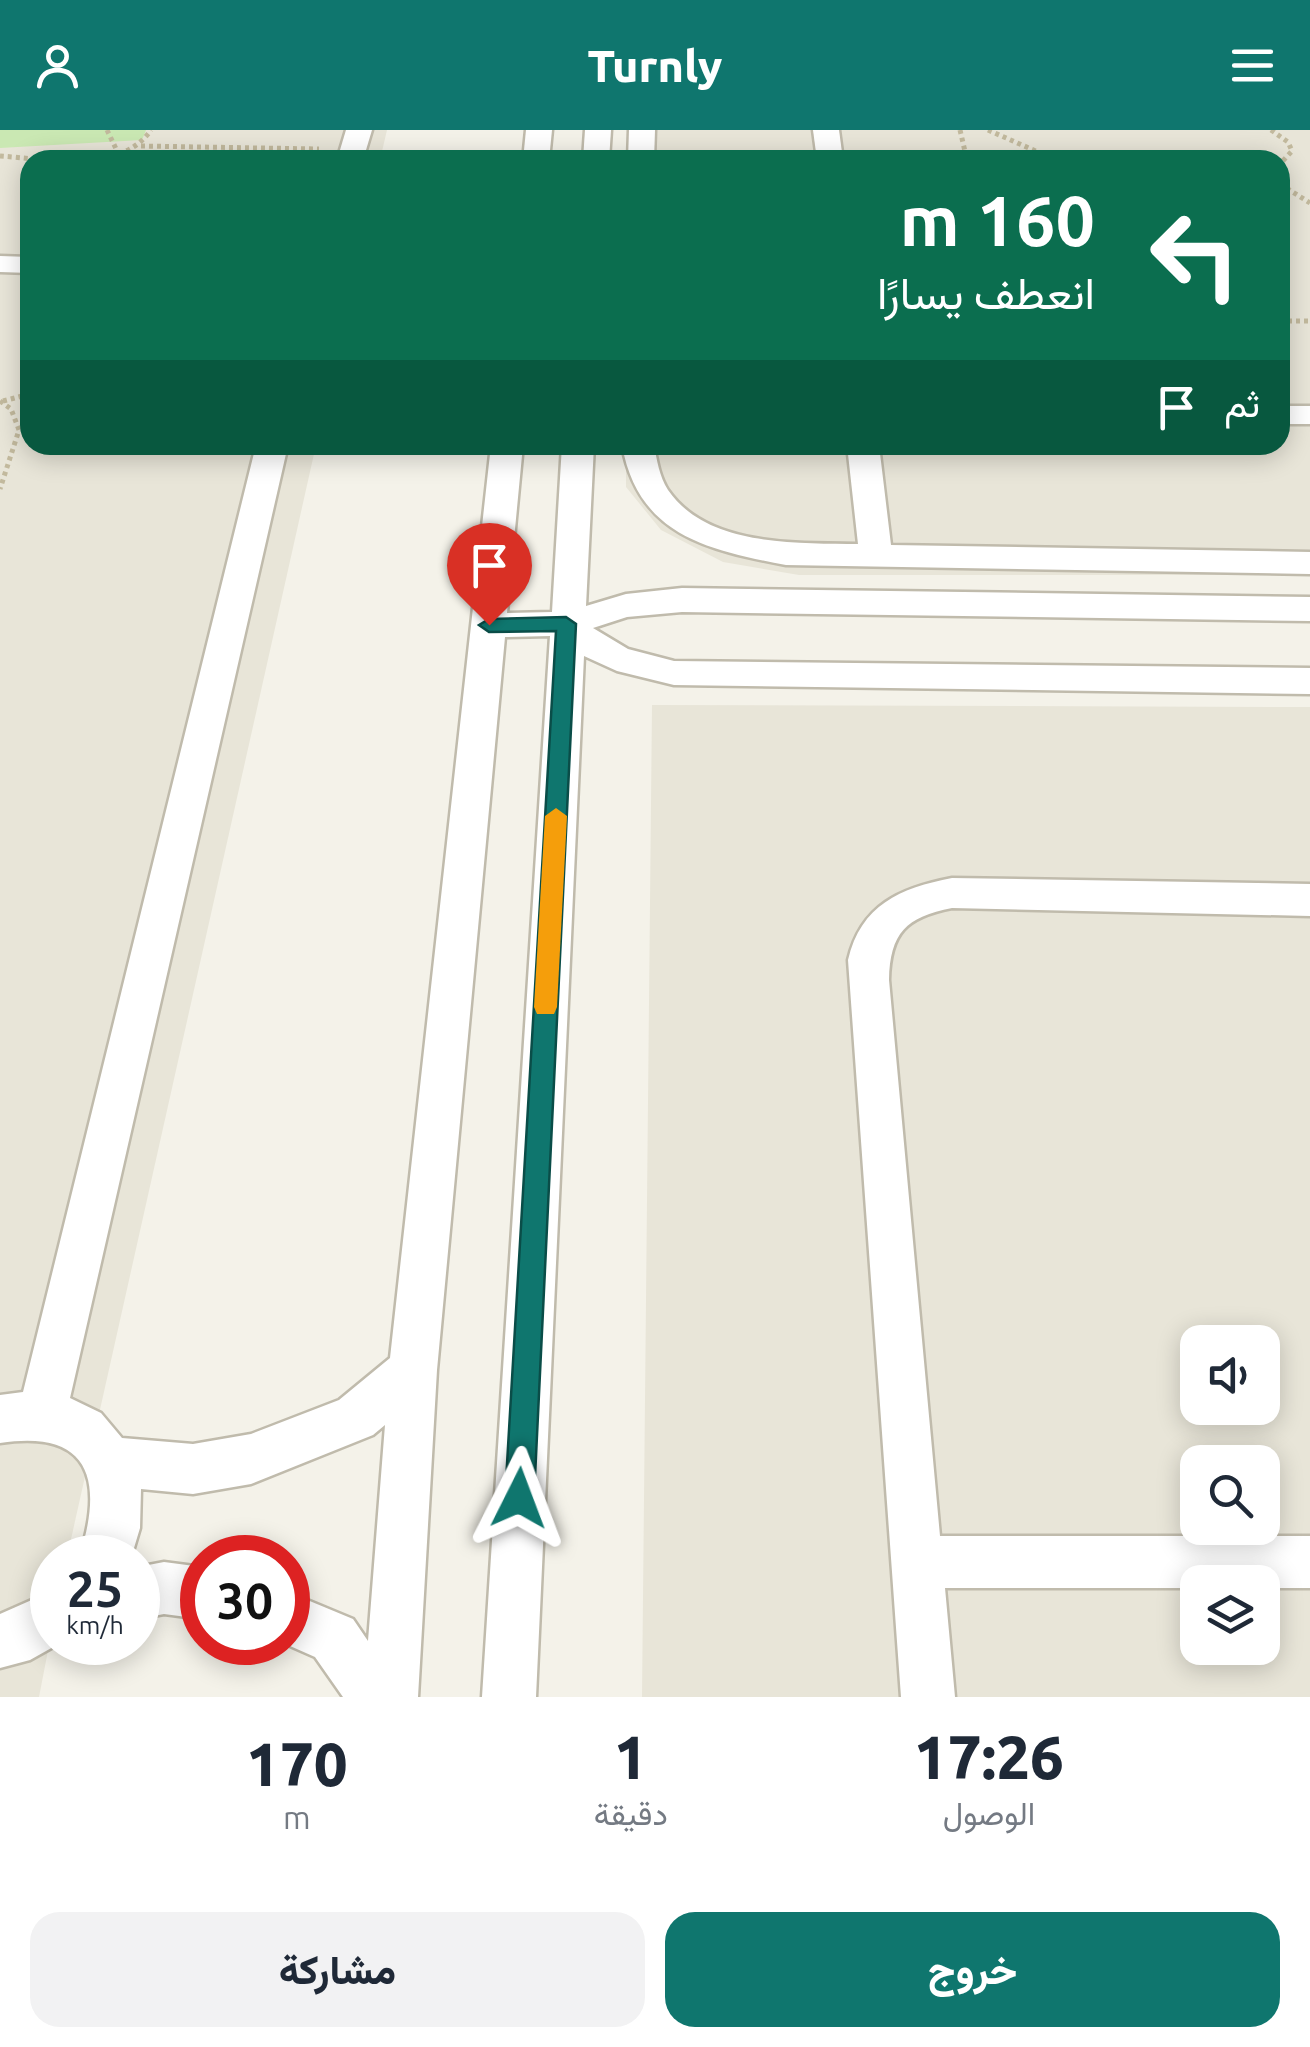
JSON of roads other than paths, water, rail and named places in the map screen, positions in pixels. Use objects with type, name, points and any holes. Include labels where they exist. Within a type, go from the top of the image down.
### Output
[{"type":"street","points":[[115,1535],[120,1496],[110,1462],[94,1438],[70,1423],[21,1417],[269,455]]},
{"type":"street","points":[[391,1697],[413,1370],[506,455]]},
{"type":"street","points":[[510,1697],[577,455]]},
{"type":"street","points":[[639,455],[640,471],[658,501],[690,527],[734,545],[786,554],[1310,563]]},
{"type":"street","points":[[864,455],[876,556]]},
{"type":"street","points":[[489,625],[566,624],[626,606],[682,600],[1310,610]]},
{"type":"street","points":[[566,624],[610,657],[674,673],[1310,681]]},
{"type":"street","points":[[928,1697],[867,961],[880,927],[911,904],[952,894],[1310,900]]},
{"type":"street","points":[[110,1462],[193,1469],[250,1459],[356,1418],[413,1370]]},
{"type":"street","points":[[917,1562],[1310,1562]]},
{"type":"street","points":[[310,1628],[334,1638],[376,1697]]},
{"type":"street","points":[[0,1641],[30,1633]]}]
